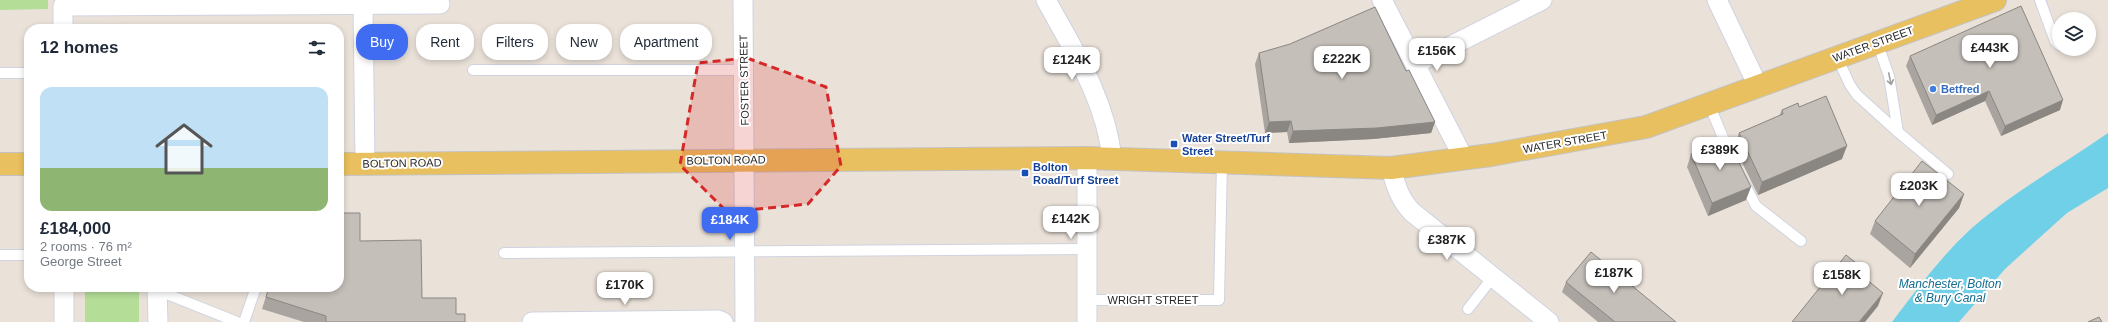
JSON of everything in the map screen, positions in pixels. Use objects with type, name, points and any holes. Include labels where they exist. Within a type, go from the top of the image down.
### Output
[{"type":"main road","name":"WATER STREET","points":[[1112,159],[1391,168],[1464,159],[1646,127],[1995,0]]},
{"type":"main road","name":"BOLTON ROAD","points":[[344,164],[746,160],[1112,159]]},
{"type":"main road","points":[[0,164],[24,164]]},
{"type":"street","name":"FOSTER STREET","points":[[744,0],[746,160],[745,322]]},
{"type":"street","points":[[1046,0],[1095,91],[1110,139],[1112,159]]},
{"type":"street","points":[[1382,0],[1464,159]]},
{"type":"street","points":[[1415,64],[1542,0]]},
{"type":"street","points":[[1718,0],[1758,86]]},
{"type":"street","points":[[63,24],[63,3],[440,4]]},
{"type":"street","points":[[363,4],[365,164]]},
{"type":"street","points":[[1087,158],[1087,322]]},
{"type":"street","points":[[1391,168],[1397,191],[1403,202],[1438,234],[1549,322]]},
{"type":"street","points":[[64,292],[64,322]]},
{"type":"street","points":[[157,292],[158,322]]},
{"type":"street","points":[[532,322],[720,321]]},
{"type":"lane","points":[[2040,0],[2052,33]]},
{"type":"lane","points":[[1877,42],[1889,76],[1898,132]]},
{"type":"lane","points":[[1837,57],[1850,85],[1857,95],[1948,174]]},
{"type":"lane","points":[[473,70],[744,70]]},
{"type":"lane","points":[[0,73],[24,73]]},
{"type":"lane","points":[[1709,104],[1736,167],[1756,206],[1801,241]]},
{"type":"lane","name":"WRIGHT STREET","points":[[1087,300],[1219,300],[1222,163]]},
{"type":"lane","points":[[504,253],[1086,249]]},
{"type":"lane","points":[[0,255],[24,255]]},
{"type":"lane","points":[[1468,309],[1493,277]]},
{"type":"lane","points":[[164,292],[238,322]]},
{"type":"lane","points":[[244,322],[254,292]]},
{"type":"highlighted area","points":[[747,58],[826,87],[841,166],[808,204],[727,212],[680,165],[698,63]]},
{"type":"green space","points":[[0,0],[48,0],[48,9],[0,10]]},
{"type":"green space","points":[[85,292],[139,292],[139,322],[85,322]]},
{"type":"water","name":"Manchester, Bolton & Bury Canal","points":[[2108,133],[2108,188],[2067,213],[2005,269],[1959,322],[1892,322],[1940,261],[1973,227],[2022,190]]},
{"type":"building","points":[[2021,6],[2063,100],[2005,126],[1989,91],[1936,115],[1910,56]]},
{"type":"building","points":[[1375,7],[1406,71],[1409,70],[1435,122],[1377,128],[1293,131],[1291,121],[1269,122],[1259,53],[1290,44]]},
{"type":"building","points":[[1826,96],[1847,146],[1762,182],[1739,133],[1783,114],[1782,110],[1798,103],[1799,107]]},
{"type":"building","points":[[1727,138],[1751,187],[1712,203],[1691,154]]},
{"type":"building","points":[[1922,161],[1964,194],[1915,254],[1875,221]]},
{"type":"building","points":[[344,213],[360,213],[360,241],[421,240],[422,298],[456,298],[456,314],[465,314],[465,322],[326,322],[326,316],[266,297],[268,292],[344,292]]},
{"type":"building","points":[[1591,252],[1676,322],[1615,322],[1566,282]]},
{"type":"building","points":[[1846,255],[1869,273],[1865,278],[1883,293],[1859,322],[1792,322]]},
{"type":"building","points":[[2099,317],[2102,322],[2088,322]]},
{"type":"place","name":"Betfred","points":[[1933,89]]},
{"type":"place","name":"Water Street/Turf Street","points":[[1174,144]]},
{"type":"place","name":"Bolton Road/Turf Street","points":[[1025,173]]}]
